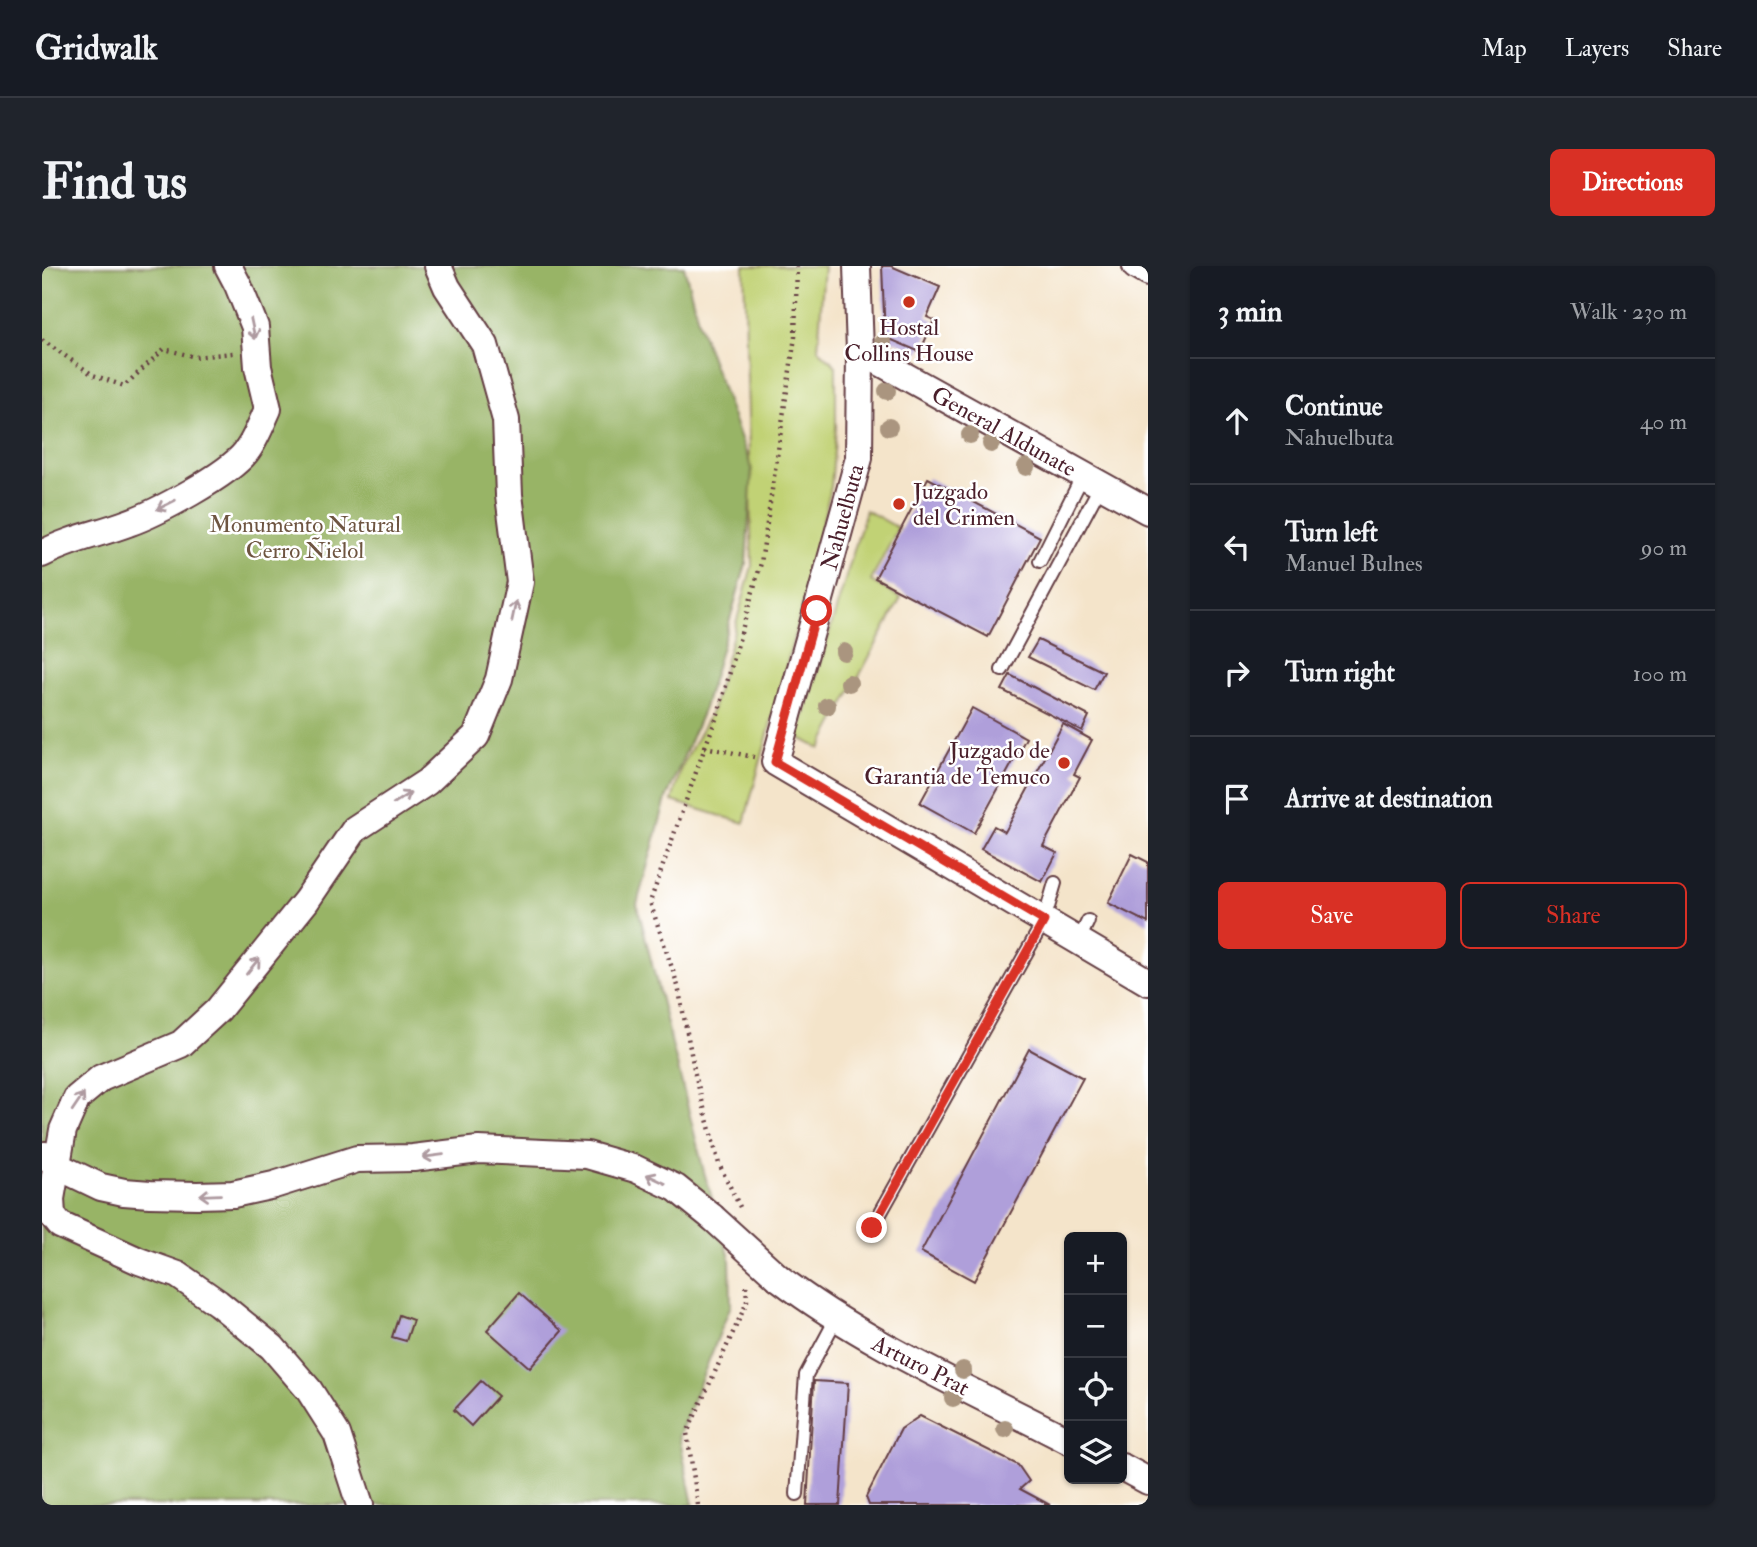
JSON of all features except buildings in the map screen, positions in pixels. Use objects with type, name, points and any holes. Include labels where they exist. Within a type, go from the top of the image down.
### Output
[{"type":"street","points":[[42,554],[128,523],[170,504],[225,472],[247,452],[268,409],[258,367],[255,327],[228,266]]},
{"type":"street","points":[[360,1505],[337,1434],[309,1391],[272,1347],[178,1275],[139,1261],[60,1225],[52,1215],[49,1158],[77,1098],[101,1079],[181,1044],[218,1010],[282,931],[355,829],[427,782],[476,736],[499,679],[520,582],[509,495],[506,420],[485,345],[446,287],[438,266]]},
{"type":"street","name":"Nahuelbuta","points":[[775,762],[859,458],[860,351],[857,266]]},
{"type":"street","points":[[1136,266],[1148,273]]},
{"type":"street","name":"General Aldunate","points":[[860,351],[1148,511]]},
{"type":"street","points":[[775,762],[1044,921],[1083,932],[1148,982]]},
{"type":"street","name":"Arturo Prat","points":[[49,1158],[101,1187],[150,1194],[197,1195],[233,1194],[274,1185],[357,1159],[413,1158],[479,1150],[587,1154],[636,1169],[676,1188],[779,1278],[835,1318],[1064,1438]]},
{"type":"street","points":[[1127,1470],[1148,1481]]},
{"type":"lane","points":[[1040,561],[1092,480]]},
{"type":"lane","points":[[1002,670],[1092,480]]},
{"type":"lane","points":[[872,1228],[1044,921],[1055,883]]},
{"type":"lane","points":[[797,1494],[806,1375],[835,1318]]},
{"type":"path","points":[[743,1214],[719,1164],[695,1074],[678,986],[650,902],[718,714],[761,563],[795,337],[797,266]]},
{"type":"path","points":[[42,340],[93,375],[124,386],[164,349],[195,357],[257,351]]},
{"type":"path","points":[[705,747],[775,762]]},
{"type":"path","points":[[698,1505],[687,1433],[747,1302],[746,1277]]},
{"type":"green space","name":"Monumento Natural Cerro Ñielol","points":[[42,266],[684,266],[700,328],[752,469],[746,564],[704,708],[666,799],[637,904],[704,1172],[730,1258],[731,1305],[679,1435],[693,1505],[42,1505]]},
{"type":"green space","points":[[744,266],[824,266],[818,349],[836,366],[836,428],[831,487],[744,823],[672,801],[681,768],[712,710],[752,566]]},
{"type":"green space","points":[[866,510],[898,528],[871,581],[901,598],[820,749],[798,737]]},
{"type":"place","name":"Hostal Collins House","points":[[909,302]]},
{"type":"place","name":"Juzgado del Crimen","points":[[899,504]]},
{"type":"place","name":"Juzgado de Garantia de Temuco","points":[[1064,763]]},
{"type":"route","points":[[817,611],[775,762],[1044,921],[872,1228]]}]
